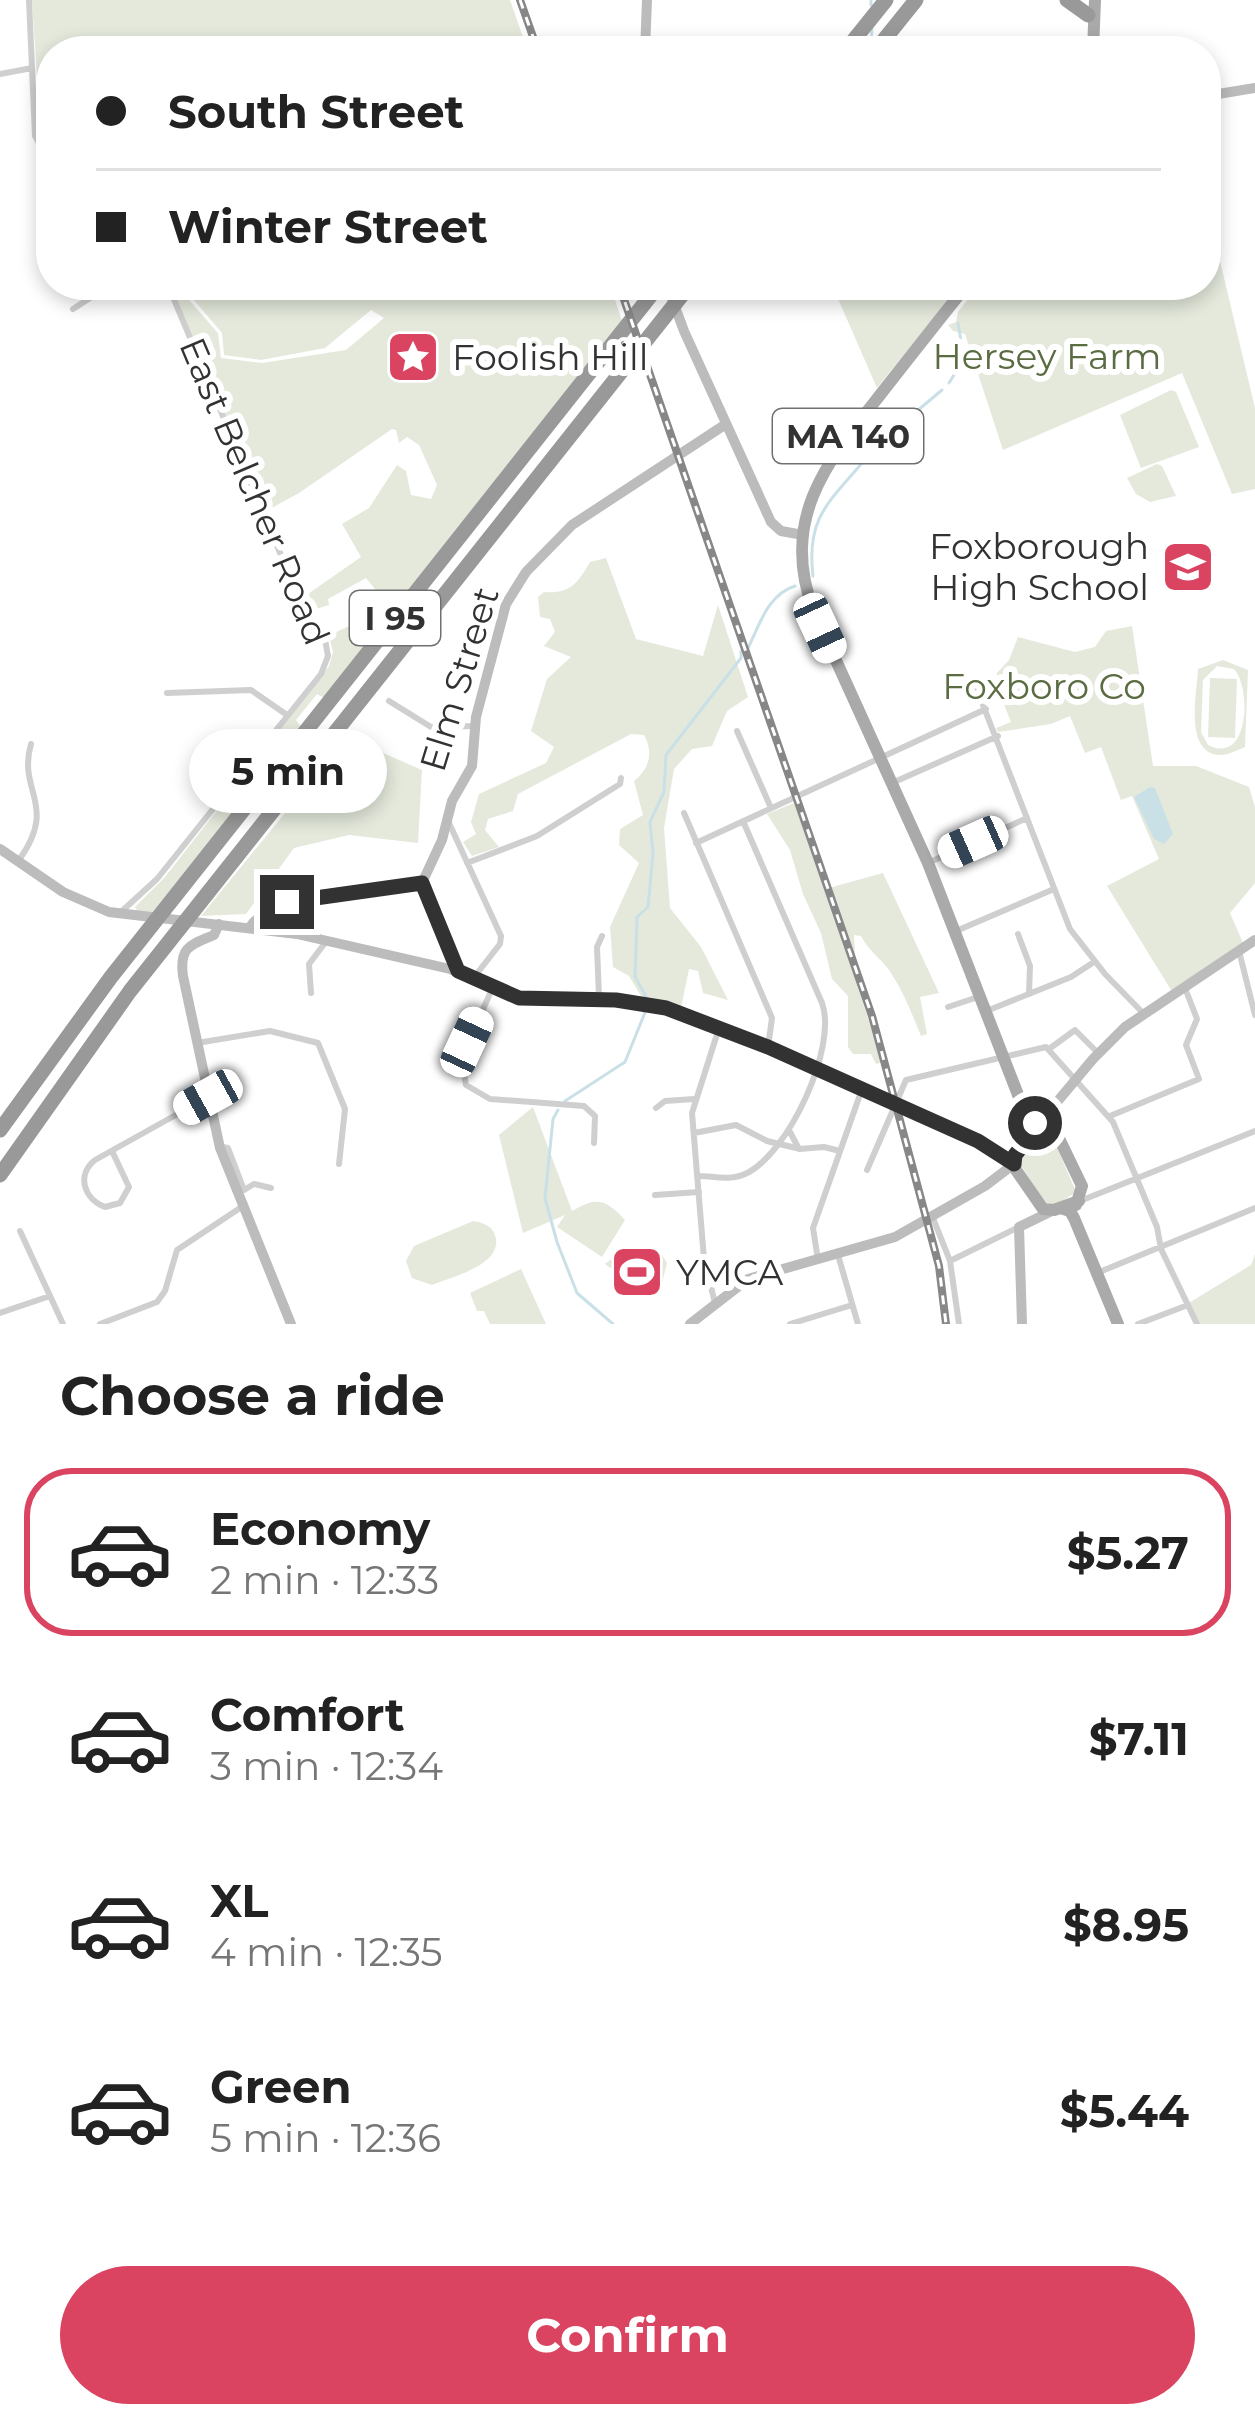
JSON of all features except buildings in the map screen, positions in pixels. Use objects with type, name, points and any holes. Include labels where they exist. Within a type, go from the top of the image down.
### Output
[{"type":"highway","points":[[857,36],[886,0]]},
{"type":"highway","points":[[887,36],[920,0]]},
{"type":"highway","points":[[1067,0],[1090,5]]},
{"type":"highway","name":"I 95","points":[[0,1130],[149,928],[631,321],[656,300]]},
{"type":"highway","name":"I 95","points":[[0,1175],[91,1043],[640,348],[665,315],[668,300]]},
{"type":"main road","points":[[646,36],[647,0]]},
{"type":"main road","points":[[1089,36],[1090,5]]},
{"type":"main road","points":[[1221,94],[1255,88]]},
{"type":"main road","points":[[676,300],[773,525],[803,535]]},
{"type":"main road","name":"MA 140","points":[[955,300],[829,460],[812,495],[803,535],[804,580],[812,610],[928,862],[1032,1126]]},
{"type":"main road","name":"Elm Street","points":[[422,883],[452,801],[472,766],[475,726],[509,596],[572,525],[726,424]]},
{"type":"main road","points":[[0,849],[65,894],[121,914],[328,940],[458,971],[528,999],[650,1004],[768,1047],[983,1143],[1014,1164],[1043,1209],[1067,1209],[1074,1218],[1118,1324]]},
{"type":"main road","points":[[250,927],[258,916],[287,902],[422,883]]},
{"type":"main road","points":[[219,923],[214,935],[190,944],[182,955],[197,1043],[220,1148],[291,1324]]},
{"type":"main road","points":[[690,1324],[756,1276],[895,1237],[933,1218],[1014,1164],[1032,1126],[1098,1052],[1143,1013],[1255,940]]},
{"type":"main road","points":[[1054,1106],[1050,1114],[1082,1186],[1074,1218]]},
{"type":"main road","points":[[1032,1126],[1053,1129],[1059,1136]]},
{"type":"main road","points":[[1025,1224],[1078,1201]]},
{"type":"main road","points":[[1022,1324],[1025,1224],[1037,1214],[1037,1203]]},
{"type":"street","points":[[29,0],[36,138]]},
{"type":"street","points":[[0,74],[32,68]]},
{"type":"street","points":[[73,309],[87,300]]},
{"type":"street","name":"East Belcher Road","points":[[121,914],[157,879],[323,669],[327,645],[279,550],[174,300]]},
{"type":"street","points":[[976,687],[1070,929],[1143,1013]]},
{"type":"street","points":[[167,693],[250,690],[287,715]]},
{"type":"street","points":[[389,701],[431,727],[475,726]]},
{"type":"street","points":[[697,843],[986,710]]},
{"type":"street","points":[[737,731],[771,808]]},
{"type":"street","points":[[892,783],[998,736]]},
{"type":"street","points":[[17,862],[38,826],[28,758],[31,744]]},
{"type":"street","points":[[467,863],[537,836],[620,784],[621,778]]},
{"type":"street","points":[[684,813],[772,1018],[768,1047]]},
{"type":"street","points":[[928,862],[1027,818]]},
{"type":"street","points":[[448,820],[502,939],[474,978]]},
{"type":"street","points":[[698,1176],[742,1176],[781,1143],[790,1132],[828,1026],[743,821]]},
{"type":"street","points":[[422,883],[458,971]]},
{"type":"street","points":[[956,932],[1054,889]]},
{"type":"street","points":[[1018,934],[1030,966],[1029,994]]},
{"type":"street","points":[[599,999],[602,936]]},
{"type":"street","points":[[311,993],[309,964],[328,940]]},
{"type":"street","points":[[1239,951],[1255,1015]]},
{"type":"street","points":[[987,1011],[1094,962]]},
{"type":"street","points":[[1110,1116],[1198,1080],[1186,1045],[1197,1019],[1184,986]]},
{"type":"street","points":[[493,987],[460,1058],[466,1085],[490,1099],[584,1106],[595,1116],[594,1143]]},
{"type":"street","points":[[948,1007],[982,996]]},
{"type":"street","points":[[715,1303],[705,1268],[694,1099],[719,1028]]},
{"type":"street","points":[[197,1043],[270,1030],[318,1043],[345,1109],[339,1164]]},
{"type":"street","points":[[1049,1049],[1075,1030],[1098,1052]]},
{"type":"street","points":[[867,1170],[911,1077],[1041,1046],[1049,1049],[1110,1116],[1197,1324]]},
{"type":"street","points":[[818,1260],[813,1228],[862,1089]]},
{"type":"street","points":[[112,1151],[129,1187],[123,1201],[105,1207],[90,1197],[84,1174],[92,1162],[208,1097]]},
{"type":"street","points":[[656,1108],[665,1101],[694,1099]]},
{"type":"street","points":[[694,1133],[736,1125],[761,1139],[796,1148],[840,1151]]},
{"type":"street","points":[[1078,1201],[1255,1130]]},
{"type":"street","points":[[790,1132],[796,1148]]},
{"type":"street","points":[[220,1148],[228,1148],[244,1190],[254,1184],[271,1188]]},
{"type":"street","points":[[771,1154],[796,1148]]},
{"type":"street","points":[[655,1195],[699,1192]]},
{"type":"street","points":[[100,1324],[158,1302],[177,1250],[243,1206]]},
{"type":"street","points":[[1097,1273],[1255,1208]]},
{"type":"street","points":[[933,1218],[950,1261],[959,1324]]},
{"type":"street","points":[[950,1261],[1025,1224]]},
{"type":"street","points":[[20,1231],[64,1324]]},
{"type":"street","points":[[838,1255],[858,1324]]},
{"type":"street","points":[[0,1313],[50,1296]]},
{"type":"street","points":[[790,1324],[852,1305]]},
{"type":"street","points":[[1138,1324],[1188,1305]]},
{"type":"green space","points":[[32,0],[510,0],[523,36],[36,36],[36,62]]},
{"type":"green space","name":"Hersey Farm","points":[[1221,265],[1255,408],[1255,489],[1232,494],[1182,373],[1003,450],[965,334],[948,325],[956,322],[967,300],[1221,300]]},
{"type":"green space","points":[[177,300],[189,300],[218,333],[221,358],[262,363],[346,350],[384,318],[371,310],[325,348],[261,360],[224,355],[222,333],[194,300],[615,300],[622,321],[324,698],[317,694],[296,720],[301,727],[153,913],[137,911],[135,907],[165,877],[329,666],[333,652],[329,636],[367,617],[383,599],[366,578],[328,599],[329,605],[310,611],[305,596],[361,557],[342,524],[369,508],[397,465],[406,471],[411,495],[431,499],[437,485],[419,445],[407,437],[399,443],[392,429],[266,511]]},
{"type":"green space","name":"Hersey Farm","points":[[839,300],[948,300],[877,388]]},
{"type":"green space","points":[[1171,390],[1176,392],[1199,447],[1141,468],[1120,415]]},
{"type":"green space","points":[[1157,464],[1176,496],[1150,502],[1136,494],[1127,478]]},
{"type":"green space","points":[[606,558],[636,639],[703,656],[718,605],[748,697],[727,711],[712,746],[692,749],[674,769],[664,828],[670,908],[701,947],[728,1000],[703,993],[698,971],[689,969],[681,1008],[641,996],[629,976],[613,967],[610,927],[639,863],[619,845],[620,829],[643,815],[634,781],[648,760],[644,735],[631,734],[518,794],[513,811],[488,819],[485,830],[499,847],[472,856],[463,842],[476,834],[471,822],[479,794],[546,763],[554,747],[531,731],[547,679],[571,657],[544,646],[555,632],[550,619],[540,617],[538,597],[567,589],[590,562]]},
{"type":"green space","name":"Foxboro Co","points":[[1132,626],[1153,766],[1196,766],[1249,787],[1255,807],[1255,883],[1230,913],[1244,945],[1171,990],[1107,886],[1159,859],[1132,796],[1121,800],[1101,747],[1085,753],[1070,716],[1051,724],[998,732],[996,728],[1011,722],[997,687],[997,673],[1009,660],[1018,637],[1075,652],[1095,647],[1106,631]]},
{"type":"green space","points":[[1223,660],[1248,670],[1245,747],[1218,755],[1200,743],[1195,720],[1198,669]],"holes":[[[1217,666],[1234,669],[1243,692],[1243,722],[1232,745],[1222,749],[1208,745],[1201,732],[1203,680]]]},
{"type":"green space","points":[[1210,678],[1237,679],[1235,738],[1208,737]]},
{"type":"green space","points":[[347,737],[422,770],[418,843],[349,835],[294,848],[246,914],[201,916]]},
{"type":"green space","points":[[794,803],[825,889],[883,873],[939,993],[920,997],[927,1034],[921,1036],[891,973],[861,936],[854,935],[857,986],[883,1062],[876,1064],[871,1054],[853,1054],[848,1047],[848,996],[832,979],[821,933],[790,850],[767,814]]},
{"type":"green space","points":[[533,1107],[572,1211],[600,1202],[625,1220],[602,1257],[557,1227],[565,1215],[523,1233],[499,1135]]},
{"type":"green space","points":[[1045,1133],[1053,1138],[1076,1192],[1055,1206],[1046,1205],[1018,1160]]},
{"type":"green space","points":[[473,1221],[488,1226],[496,1239],[483,1263],[432,1285],[412,1278],[406,1261],[414,1246]]},
{"type":"green space","name":"YMCA","points":[[639,1249],[642,1255],[647,1250],[661,1253],[667,1263],[661,1287],[652,1282],[649,1294],[624,1288],[625,1281],[611,1277],[612,1269],[605,1264],[622,1251]]},
{"type":"green space","points":[[1255,1254],[1255,1324],[1197,1324],[1187,1304],[1251,1265]]},
{"type":"green space","points":[[521,1269],[546,1324],[490,1324],[484,1311],[477,1311],[470,1293]]},
{"type":"water","points":[[1155,788],[1173,834],[1164,844],[1154,839],[1134,797]]},
{"type":"waterway","points":[[871,0],[871,5]]},
{"type":"waterway","points":[[872,27],[872,36]]},
{"type":"waterway","points":[[949,383],[961,354],[958,323]]},
{"type":"waterway","points":[[894,424],[942,390]]},
{"type":"waterway","points":[[813,576],[816,526],[862,463],[855,454],[861,443],[880,428]]},
{"type":"waterway","points":[[748,648],[771,603],[795,586]]},
{"type":"waterway","points":[[648,1000],[635,977],[637,917],[648,907],[653,853],[650,822],[664,792],[666,755],[741,658],[741,651]]},
{"type":"waterway","points":[[565,1101],[625,1062],[646,1010]]},
{"type":"waterway","points":[[558,1110],[553,1119],[545,1198],[577,1293],[613,1324]]},
{"type":"railway","points":[[520,0],[533,36]]},
{"type":"railway","points":[[624,300],[872,1016],[939,1266],[946,1324]]},
{"type":"place","name":"Foolish Hill","points":[[413,357]]},
{"type":"place","name":"Foxborough High School","points":[[1188,567]]},
{"type":"place","name":"YMCA","points":[[637,1272]]},
{"type":"route","points":[[287,902],[422,883],[458,971],[519,998],[624,1000],[683,1014],[978,1141],[1014,1164],[1030,1136],[1028,1118],[1035,1123]]}]
